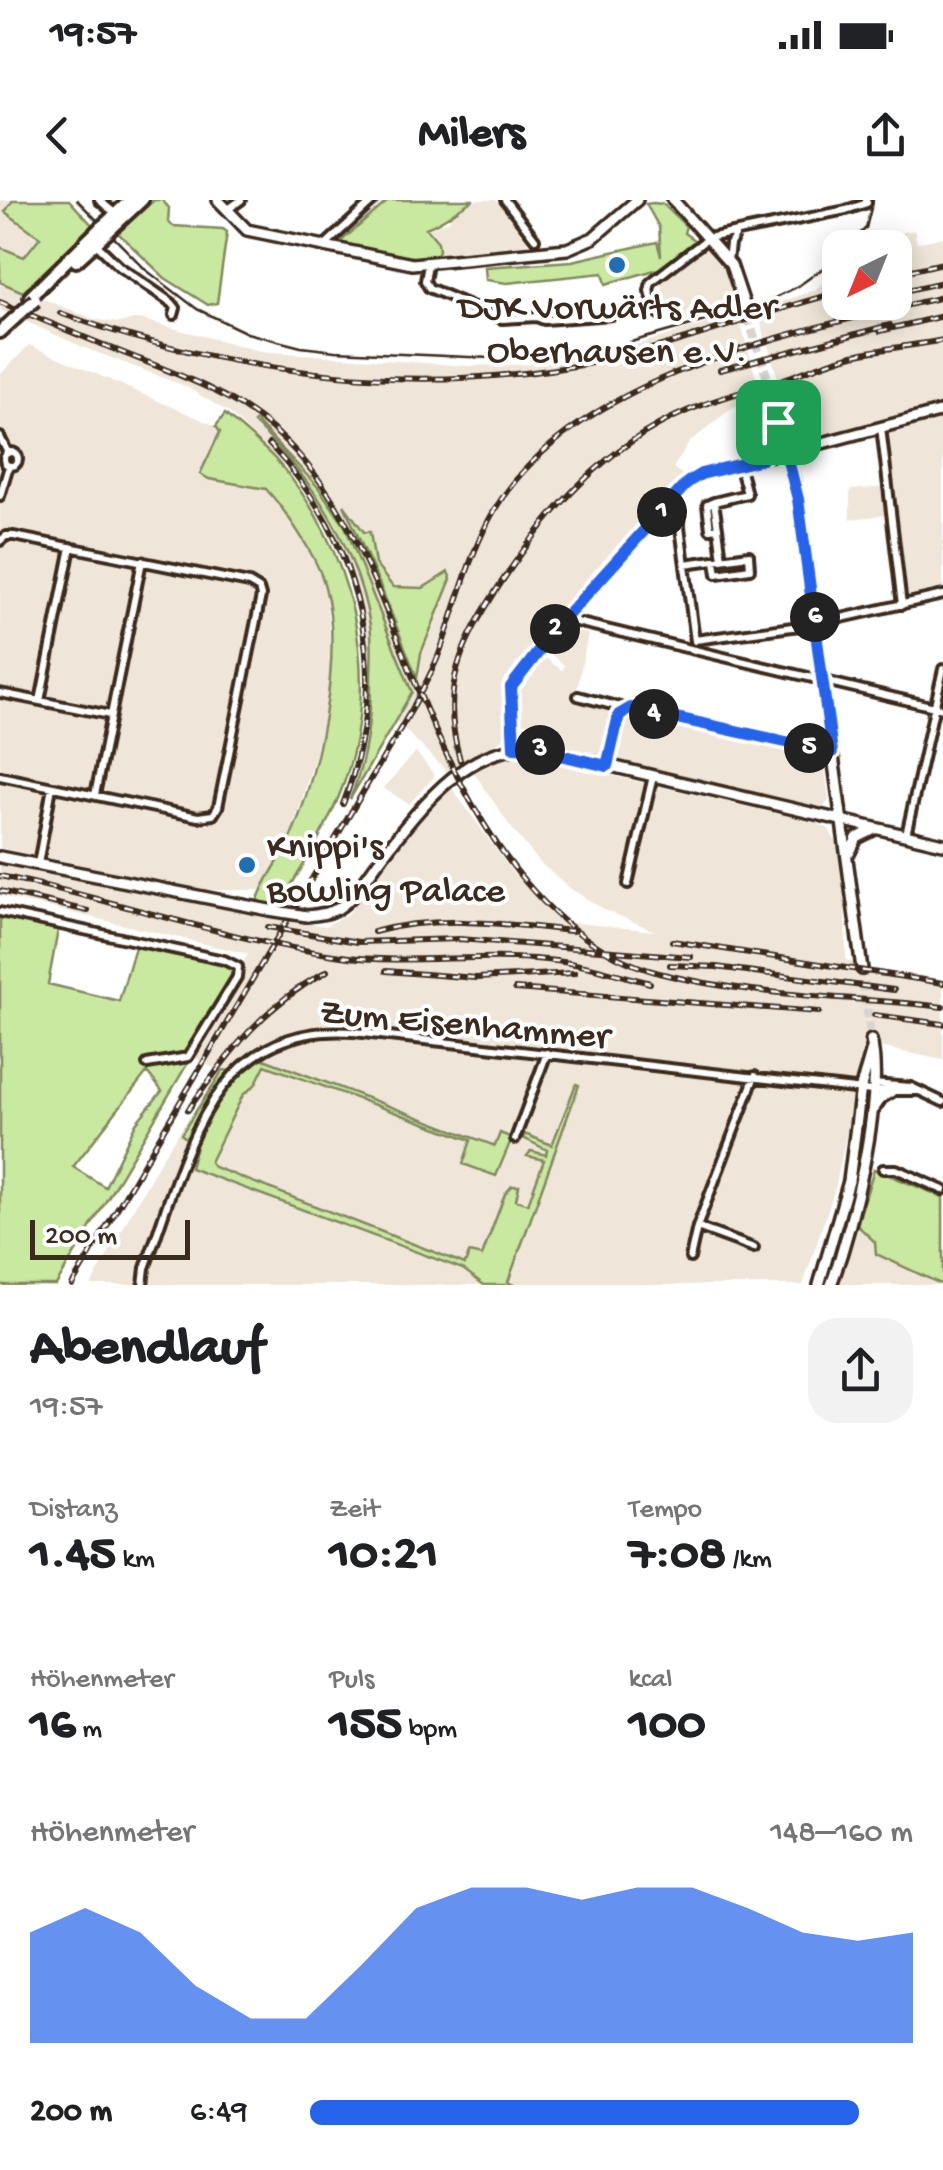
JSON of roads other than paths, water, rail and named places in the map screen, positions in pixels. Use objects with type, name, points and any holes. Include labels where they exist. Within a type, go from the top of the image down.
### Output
[{"type":"main road","points":[[32,298],[95,243],[128,203],[142,200]]},
{"type":"main road","points":[[218,200],[247,230],[405,264],[572,248],[594,238],[638,201]]},
{"type":"main road","points":[[663,200],[676,203],[728,262],[744,304]]},
{"type":"main road","points":[[6,323],[111,224]]},
{"type":"main road","points":[[772,393],[798,499],[862,969]]},
{"type":"main road","points":[[788,452],[943,410]]},
{"type":"main road","points":[[0,856],[269,910],[306,916],[329,912],[347,901],[446,784],[485,758],[514,748],[535,749],[943,844]]},
{"type":"main road","points":[[849,860],[851,845],[857,838],[881,829]]},
{"type":"main road","points":[[831,1285],[858,1189],[871,1112],[872,1043]]},
{"type":"main road","points":[[819,1285],[849,1182],[869,1087]]},
{"type":"main road","points":[[871,1112],[891,1092]]},
{"type":"street","points":[[98,200],[111,224]]},
{"type":"street","points":[[228,210],[241,200]]},
{"type":"street","points":[[323,246],[374,200]]},
{"type":"street","points":[[505,200],[535,239]]},
{"type":"street","points":[[659,314],[649,291],[651,282],[708,238],[846,210],[867,203],[866,200]]},
{"type":"street","points":[[728,262],[731,242],[741,233]]},
{"type":"street","points":[[95,243],[120,267],[172,303],[176,308],[174,315]]},
{"type":"street","points":[[428,264],[425,281],[429,288],[502,319],[612,314]]},
{"type":"street","points":[[762,459],[773,442],[778,422]]},
{"type":"street","points":[[881,426],[902,605]]},
{"type":"street","points":[[0,437],[9,466],[0,496]]},
{"type":"street","points":[[514,748],[511,687],[564,619],[673,499],[698,476],[788,452]]},
{"type":"street","points":[[685,564],[718,560],[749,556],[750,569],[717,574],[718,560],[718,528],[714,502],[747,494],[739,464]]},
{"type":"street","points":[[673,499],[695,640],[692,651]]},
{"type":"street","points":[[0,776],[198,817],[214,813],[261,596],[254,585],[14,536],[1,537]]},
{"type":"street","points":[[40,701],[72,548]]},
{"type":"street","points":[[95,795],[142,561]]},
{"type":"street","points":[[695,640],[815,624],[943,595]]},
{"type":"street","points":[[564,619],[939,708]]},
{"type":"street","points":[[906,835],[939,708],[943,669]]},
{"type":"street","points":[[0,693],[110,715]]},
{"type":"street","points":[[578,696],[623,710]]},
{"type":"street","points":[[607,766],[618,718],[623,710],[631,708],[832,752]]},
{"type":"street","points":[[628,884],[654,776]]},
{"type":"street","points":[[38,864],[52,787]]},
{"type":"street","points":[[0,912],[224,960],[238,968],[237,977],[188,1057],[148,1064]]},
{"type":"street","name":"Zum Eisenhammer","points":[[143,1285],[145,1268],[206,1108],[232,1074],[264,1050],[299,1036],[335,1031],[869,1087]]},
{"type":"street","points":[[515,1139],[547,1054]]},
{"type":"street","points":[[690,1258],[696,1227],[755,1076]]},
{"type":"street","points":[[869,1087],[884,1082],[943,1102]]},
{"type":"street","points":[[869,1087],[891,1092],[918,1091]]},
{"type":"street","points":[[883,1169],[896,1169],[943,1190]]},
{"type":"street","points":[[696,1227],[754,1248]]},
{"type":"tunnel","points":[[744,304],[772,393]]},
{"type":"tunnel","points":[[862,969],[871,1040]]},
{"type":"tram line","points":[[77,200],[146,270],[197,309],[247,333],[335,351],[513,359],[576,354],[758,306],[797,287],[822,269]]},
{"type":"tram line","points":[[864,230],[873,200]]},
{"type":"railway","points":[[912,270],[943,263]]},
{"type":"railway","points":[[912,289],[943,282]]},
{"type":"railway","points":[[60,313],[126,335],[261,366],[330,374],[469,378],[606,360],[822,297]]},
{"type":"railway","points":[[72,1285],[412,709],[436,661],[482,534],[526,469],[573,428],[629,394],[691,367],[756,344],[943,297]]},
{"type":"railway","points":[[0,302],[225,397],[261,420],[301,457],[321,482],[353,537],[444,750],[469,799],[531,888],[568,925],[611,954],[659,973],[694,981],[943,1007]]},
{"type":"railway","points":[[880,331],[943,316]]},
{"type":"railway","points":[[720,370],[890,325]]},
{"type":"railway","points":[[460,760],[454,734],[453,688],[475,626],[539,530],[605,462],[657,425],[710,402],[844,357],[943,340]]},
{"type":"railway","points":[[269,444],[301,482],[327,524],[347,567],[360,613],[366,660],[366,708],[358,756],[343,804]]},
{"type":"railway","points":[[0,876],[298,949],[367,958],[546,960],[650,983]]},
{"type":"railway","points":[[0,891],[88,911]]},
{"type":"railway","points":[[374,932],[448,922],[572,931]]},
{"type":"railway","points":[[268,927],[358,942],[459,939],[691,957]]},
{"type":"railway","points":[[672,941],[943,983]]},
{"type":"railway","points":[[670,965],[716,967],[894,990]]},
{"type":"railway","points":[[188,1110],[249,1031],[284,999],[327,971]]},
{"type":"railway","points":[[386,971],[476,978],[575,973]]},
{"type":"railway","points":[[515,989],[819,1012]]},
{"type":"railway","points":[[874,1015],[943,1024]]},
{"type":"place","name":"DJK Vorwärts Adler Oberhausen e.V.","points":[[617,265]]},
{"type":"place","name":"Knippi's Bowling Palace","points":[[247,865]]}]
